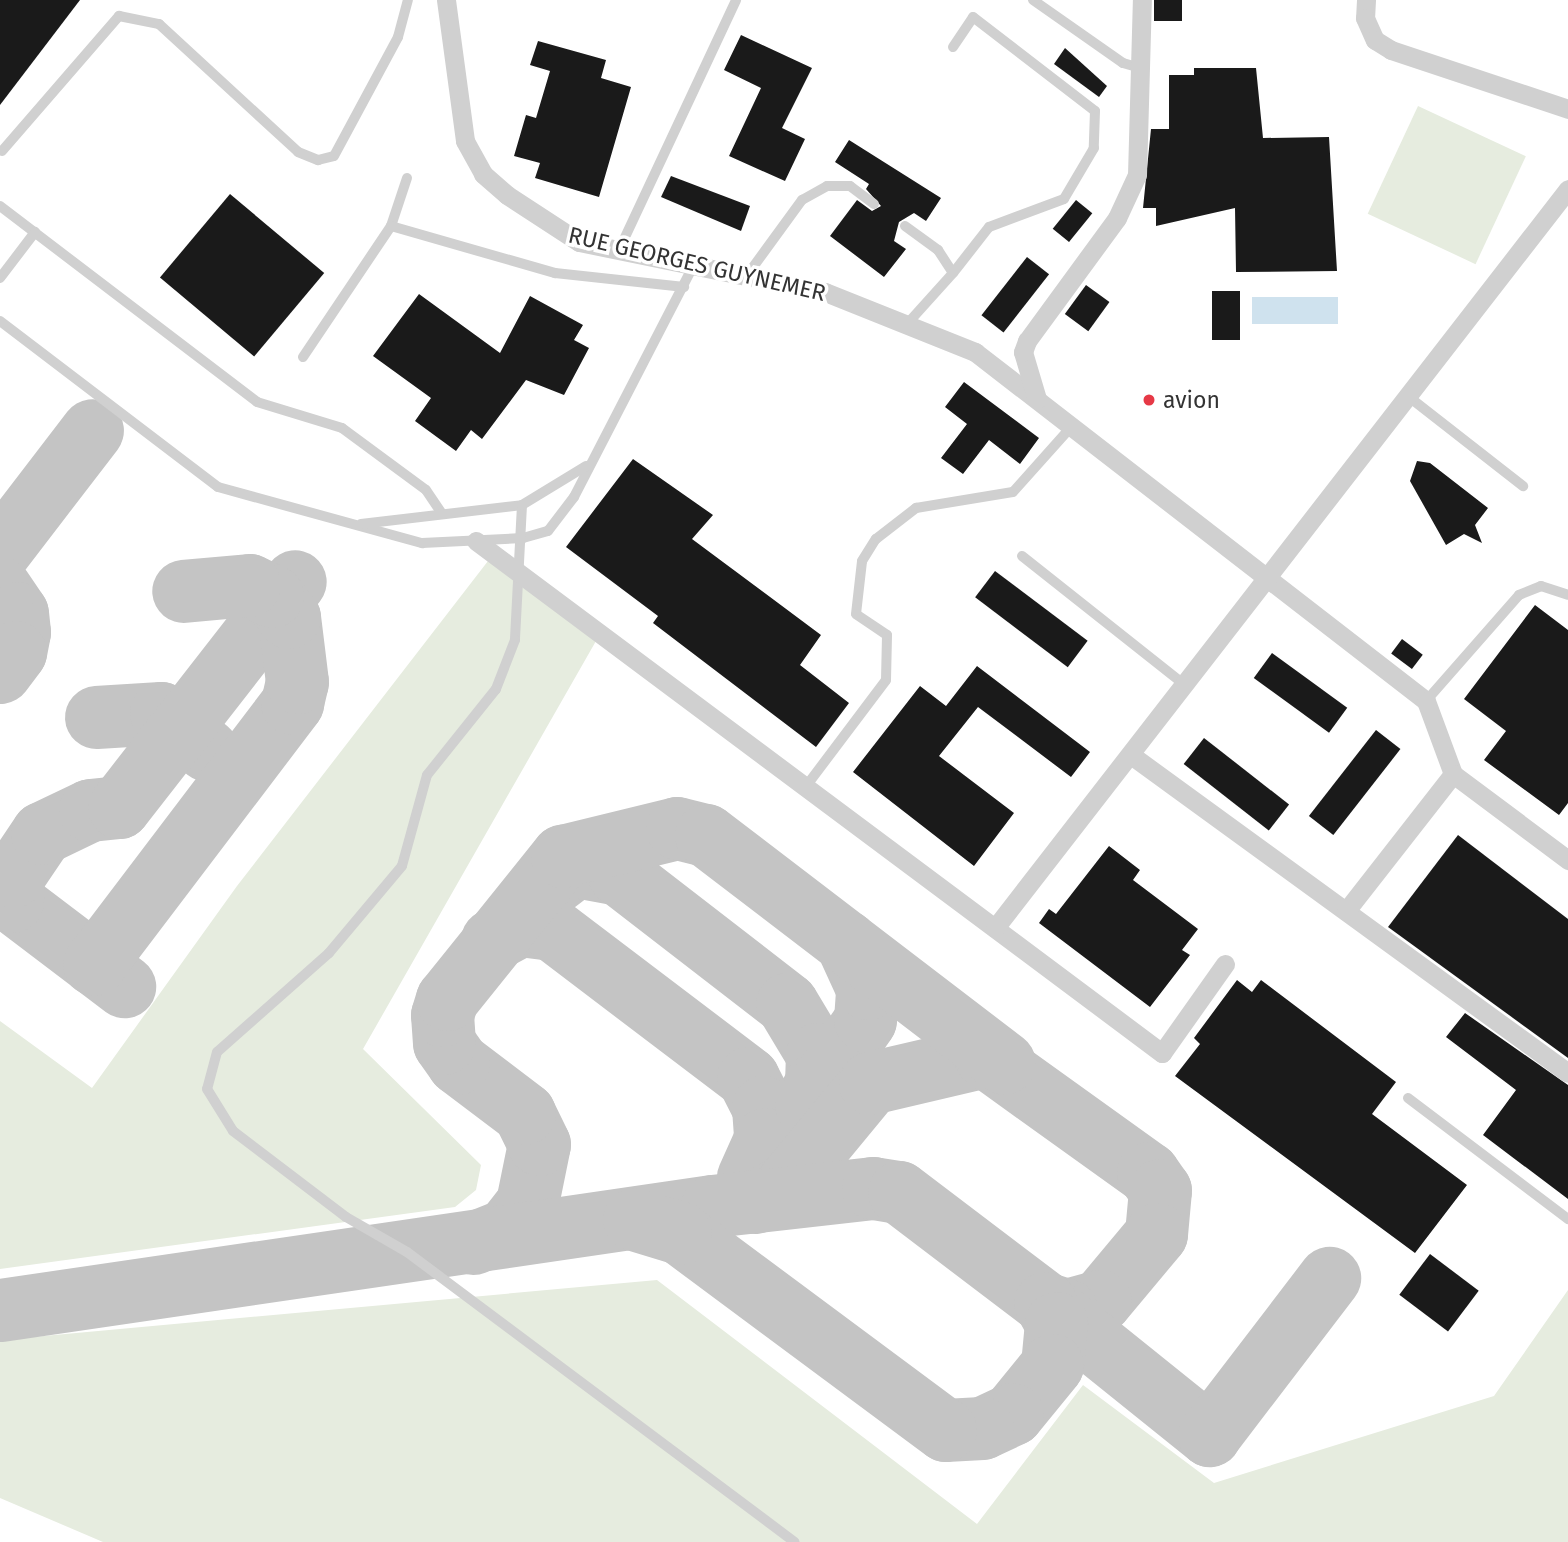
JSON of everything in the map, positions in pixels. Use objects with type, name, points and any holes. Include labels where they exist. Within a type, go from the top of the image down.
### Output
[{"type":"street","name":"RUE GEORGES GUYNEMER","points":[[446,0],[465,141],[483,174],[549,228],[619,251],[695,263],[825,292],[975,352],[1268,575],[1426,701]]},
{"type":"street","points":[[1037,399],[1023,352],[1027,341],[1117,218],[1137,176],[1142,0]]},
{"type":"street","points":[[1366,0],[1365,18],[1375,40],[1391,50],[1568,109]]},
{"type":"street","points":[[996,928],[1568,189]]},
{"type":"street","points":[[476,541],[807,785],[1162,1053],[1225,964]]},
{"type":"street","points":[[1426,701],[1453,774],[1568,860]]},
{"type":"street","points":[[1131,755],[1568,1073]]},
{"type":"street","points":[[1346,911],[1453,774]]},
{"type":"lane","points":[[2,151],[119,16],[159,24],[298,152],[318,160],[334,156],[398,37],[408,0]]},
{"type":"lane","points":[[619,251],[736,0]]},
{"type":"lane","points":[[1033,0],[1123,64],[1140,68]]},
{"type":"lane","points":[[906,324],[953,273],[989,227],[1064,199],[1094,148],[1095,111],[973,17],[953,47]]},
{"type":"lane","points":[[303,357],[391,226],[407,178]]},
{"type":"lane","points":[[748,274],[802,200],[827,186],[850,186],[874,204]]},
{"type":"lane","points":[[0,206],[257,402],[342,428],[426,490],[442,514]]},
{"type":"lane","points":[[391,226],[555,273],[684,287]]},
{"type":"lane","points":[[905,226],[937,250],[953,273]]},
{"type":"lane","points":[[0,278],[35,232]]},
{"type":"lane","points":[[0,321],[218,487],[422,543],[520,538],[548,531],[575,497],[587,466],[695,263]]},
{"type":"lane","points":[[1409,397],[1523,486]]},
{"type":"lane","points":[[807,785],[886,680],[887,635],[856,614],[862,561],[876,538],[916,508],[1013,492],[1073,425]]},
{"type":"lane","points":[[357,524],[522,505],[587,466]]},
{"type":"lane","points":[[522,505],[515,640],[495,689],[427,775],[402,866],[329,953],[217,1052],[207,1089],[233,1131],[346,1217],[407,1252],[795,1542]]},
{"type":"lane","points":[[1021,556],[1185,685]]},
{"type":"lane","points":[[1426,701],[1520,595],[1541,586],[1568,595]]},
{"type":"lane","points":[[1408,1098],[1568,1219]]},
{"type":"shaded area","points":[[1418,106],[1526,156],[1476,264],[1368,214]]},
{"type":"shaded area","points":[[488,561],[604,627],[363,1049],[481,1165],[476,1190],[455,1207],[0,1269],[0,1021],[92,1088],[237,886]]},
{"type":"shaded area","points":[[657,1280],[977,1524],[1083,1385],[1214,1483],[1494,1396],[1568,1290],[1568,1542],[103,1542],[0,1498],[0,1340]]},
{"type":"water","points":[[1252,297],[1338,297],[1338,324],[1252,324]]},
{"type":"building","points":[[0,0],[80,0],[0,105]]},
{"type":"building","points":[[1154,0],[1182,0],[1182,21],[1154,21]]},
{"type":"building","points":[[741,35],[812,68],[782,128],[805,139],[785,181],[729,156],[761,88],[724,70]]},
{"type":"building","points":[[538,41],[606,60],[601,78],[631,87],[599,197],[535,178],[540,163],[514,156],[526,115],[536,118],[550,71],[530,65]]},
{"type":"building","points":[[1065,48],[1107,86],[1099,97],[1054,64]]},
{"type":"building","points":[[1194,68],[1256,68],[1263,138],[1329,137],[1337,271],[1236,272],[1235,208],[1156,226],[1156,208],[1143,208],[1151,129],[1169,129],[1169,75],[1194,75]]},
{"type":"building","points":[[849,140],[941,198],[926,221],[914,213],[899,222],[894,241],[906,249],[884,277],[830,236],[857,200],[872,211],[881,206],[866,189],[869,184],[835,162]]},
{"type":"building","points":[[671,176],[750,206],[741,231],[661,197]]},
{"type":"building","points":[[230,194],[324,273],[254,357],[160,277]]},
{"type":"building","points":[[1076,200],[1092,213],[1069,242],[1053,229]]},
{"type":"building","points":[[1027,257],[1049,274],[1004,333],[981,315]]},
{"type":"building","points":[[1086,285],[1109,302],[1088,331],[1065,314]]},
{"type":"building","points":[[1212,291],[1240,291],[1240,340],[1212,340]]},
{"type":"building","points":[[419,294],[500,353],[530,296],[583,325],[574,340],[589,348],[564,395],[526,380],[482,439],[471,430],[456,451],[415,421],[431,398],[373,356]]},
{"type":"building","points":[[964,382],[1039,438],[1020,464],[989,440],[963,474],[941,458],[967,424],[945,407]]},
{"type":"building","points":[[633,459],[713,515],[692,539],[821,635],[800,665],[849,703],[816,747],[653,623],[658,616],[566,547]]},
{"type":"building","points":[[1417,461],[1430,463],[1488,508],[1475,525],[1482,543],[1464,534],[1446,545],[1410,481]]},
{"type":"building","points":[[995,571],[1088,641],[1068,667],[975,597]]},
{"type":"building","points":[[1535,605],[1568,630],[1568,803],[1559,815],[1484,760],[1506,731],[1464,699]]},
{"type":"building","points":[[1402,639],[1423,655],[1412,669],[1391,653]]},
{"type":"building","points":[[1272,653],[1347,708],[1329,733],[1254,678]]},
{"type":"building","points":[[977,666],[1090,752],[1071,777],[978,707],[939,756],[1014,813],[974,866],[853,772],[920,686],[946,706]]},
{"type":"building","points":[[1376,730],[1400,749],[1333,835],[1309,816]]},
{"type":"building","points":[[1204,738],[1289,804],[1269,830],[1184,764]]},
{"type":"building","points":[[1458,835],[1568,919],[1568,1058],[1388,927]]},
{"type":"building","points":[[1109,846],[1140,870],[1133,880],[1198,929],[1182,950],[1190,955],[1150,1007],[1039,923],[1049,909],[1056,914]]},
{"type":"building","points":[[1237,980],[1252,992],[1261,980],[1396,1082],[1372,1114],[1467,1185],[1415,1253],[1175,1076],[1200,1044],[1194,1038]]},
{"type":"building","points":[[1465,1013],[1568,1085],[1568,1199],[1483,1135],[1516,1090],[1446,1037]]},
{"type":"building","points":[[1430,1254],[1479,1291],[1448,1331],[1399,1295]]},
{"type":"taxiway","points":[[0,550],[92,430]]},
{"type":"taxiway","points":[[12,901],[13,876],[42,833],[90,810],[119,807],[295,581]]},
{"type":"taxiway","points":[[94,964],[292,703],[297,682],[289,617],[272,596],[249,585],[183,591]]},
{"type":"taxiway","points":[[0,588],[17,613],[19,632],[15,652],[0,672]]},
{"type":"taxiway","points":[[96,717],[161,713],[207,750]]},
{"type":"taxiway","points":[[473,1243],[507,1229],[527,1203],[539,1144],[524,1113],[458,1063],[444,1043],[442,1015],[447,999],[562,856],[677,828],[706,835],[1004,1063]]},
{"type":"taxiway","points":[[556,881],[576,866],[619,874],[787,1004],[817,1054],[816,1083],[798,1116]]},
{"type":"taxiway","points":[[0,892],[124,986]]},
{"type":"taxiway","points":[[492,940],[520,925],[552,929],[748,1078],[763,1107],[765,1139],[748,1177]]},
{"type":"taxiway","points":[[806,1105],[865,1020],[867,988],[846,942]]},
{"type":"taxiway","points":[[755,1202],[786,1185],[870,1083],[985,1056],[1148,1173],[1160,1190],[1156,1234],[1100,1301],[1066,1310],[1045,1303]]},
{"type":"taxiway","points":[[0,1310],[712,1206],[873,1188],[899,1192],[1045,1303],[1056,1323],[1052,1365],[1012,1414],[982,1428],[945,1430],[680,1233],[634,1219]]},
{"type":"taxiway","points":[[1045,1303],[1209,1435],[1329,1278]]},
{"type":"place","name":"avion","points":[[1149,400]]}]
